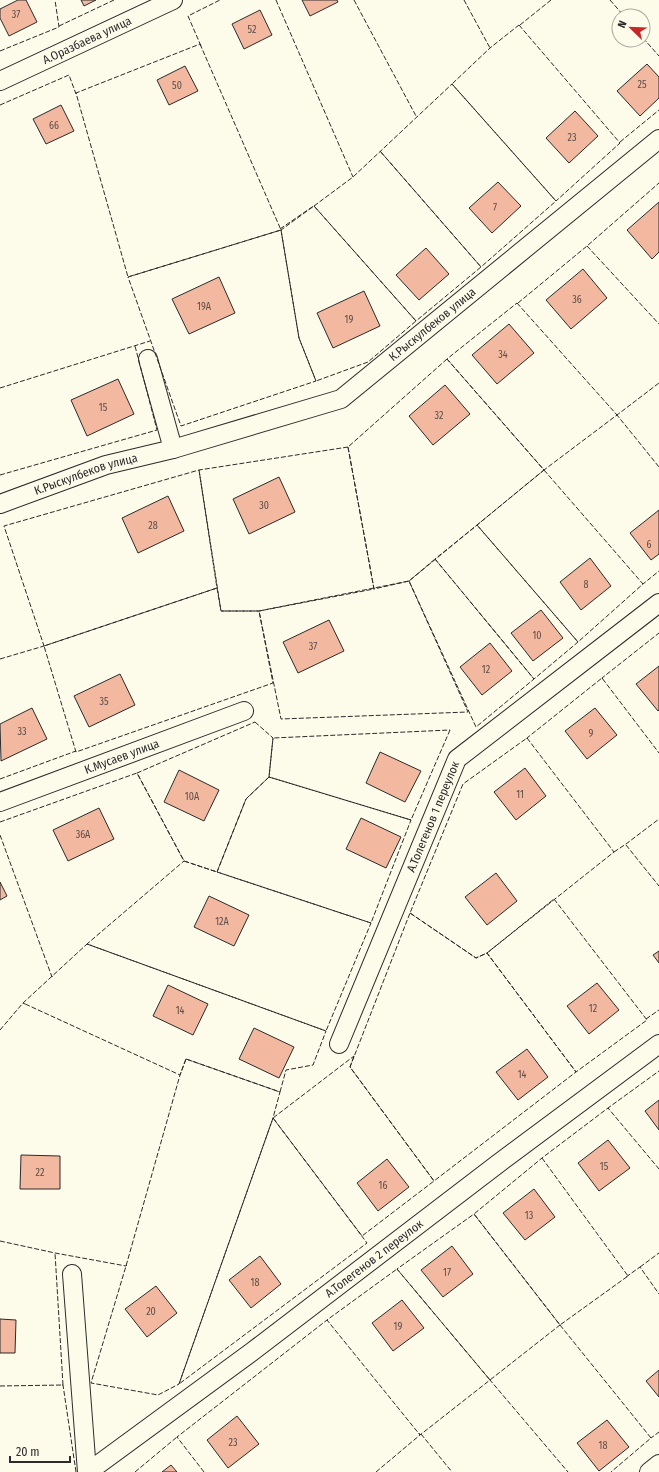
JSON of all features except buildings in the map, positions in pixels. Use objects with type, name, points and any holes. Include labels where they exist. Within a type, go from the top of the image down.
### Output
[{"type":"street","name":"А.Оразбаева улица","points":[[0,82],[173,0]]},
{"type":"street","name":"К.Рыскулбеков улица","points":[[0,504],[106,465],[173,449],[341,399],[658,141]]},
{"type":"street","points":[[148,360],[173,449]]},
{"type":"street","name":"А.Толегенов 1 переулок","points":[[339,1044],[457,759],[659,603]]},
{"type":"street","name":"К.Мусаев улица","points":[[0,802],[244,711]]},
{"type":"street","name":"А.Толегенов 2 переулок","points":[[88,1472],[253,1351],[499,1163],[659,1044]]},
{"type":"street","name":"А.Толегенов 2 переулок","points":[[72,1274],[88,1472]]},
{"type":"street","points":[[649,1472],[659,1464]]},
{"type":"fence","points":[[0,51],[59,27],[55,0]]},
{"type":"fence","points":[[59,26],[114,0]]},
{"type":"fence","points":[[201,46],[188,16],[220,0]]},
{"type":"fence","points":[[276,0],[353,177]]},
{"type":"fence","points":[[354,0],[416,116]]},
{"type":"fence","points":[[464,0],[490,48],[489,49]]},
{"type":"fence","points":[[520,25],[551,0]]},
{"type":"fence","points":[[610,0],[617,8]]},
{"type":"fence","points":[[519,25],[620,143],[556,201],[452,84],[490,48],[519,25]]},
{"type":"fence","points":[[200,44],[281,230],[128,277],[76,93],[200,44]]},
{"type":"fence","points":[[651,47],[659,56]]},
{"type":"fence","points":[[0,105],[69,75],[76,94]]},
{"type":"fence","points":[[380,151],[481,267],[416,321],[314,206],[353,177],[452,84],[556,201],[481,267],[380,151]]},
{"type":"fence","points":[[620,142],[659,110]]},
{"type":"fence","points":[[518,303],[587,246],[659,183]]},
{"type":"fence","points":[[280,229],[315,205]]},
{"type":"fence","points":[[314,206],[416,321],[368,362],[316,381],[299,338],[281,230],[314,206]]},
{"type":"fence","points":[[281,230],[299,338],[316,381],[181,426],[128,277],[281,230]]},
{"type":"fence","points":[[587,246],[659,324]]},
{"type":"fence","points":[[517,303],[617,415],[544,470],[447,359],[517,303]]},
{"type":"fence","points":[[0,388],[150,341]]},
{"type":"fence","points":[[0,475],[157,430],[135,346]]},
{"type":"fence","points":[[447,359],[544,470],[409,581],[374,589],[348,447],[447,359]]},
{"type":"fence","points":[[616,414],[617,415],[659,383]]},
{"type":"fence","points":[[616,416],[617,415],[659,467]]},
{"type":"fence","points":[[348,447],[374,589],[259,611],[221,611],[199,470],[348,447]]},
{"type":"fence","points":[[199,470],[217,588],[44,646],[4,526],[199,470]]},
{"type":"fence","points":[[544,470],[643,584],[578,642],[477,525],[544,470]]},
{"type":"fence","points":[[477,525],[578,642],[534,679],[435,559],[477,525]]},
{"type":"fence","points":[[435,559],[534,679],[476,727],[409,581],[435,559]]},
{"type":"fence","points":[[642,583],[643,584],[659,571]]},
{"type":"fence","points":[[409,581],[468,712],[281,719],[259,611],[409,581]]},
{"type":"fence","points":[[217,588],[221,611],[259,611],[273,683],[76,752],[44,646],[217,588]]},
{"type":"fence","points":[[603,679],[602,678],[659,633]]},
{"type":"fence","points":[[0,659],[44,646]]},
{"type":"fence","points":[[527,739],[602,678],[659,753]]},
{"type":"fence","points":[[255,722],[273,738],[269,777],[246,799],[217,872],[184,861],[137,773],[255,722]]},
{"type":"fence","points":[[450,730],[411,820],[269,777],[273,738],[450,730]]},
{"type":"fence","points":[[527,738],[614,852],[487,953],[476,958],[410,913],[463,784],[527,738]]},
{"type":"fence","points":[[0,779],[76,751]]},
{"type":"fence","points":[[0,822],[137,773],[184,861]]},
{"type":"fence","points":[[269,777],[411,820],[371,923],[217,872],[246,799],[269,777]]},
{"type":"fence","points":[[614,852],[659,819]]},
{"type":"fence","points":[[0,835],[52,977],[53,976]]},
{"type":"fence","points":[[626,845],[659,886]]},
{"type":"fence","points":[[184,861],[371,923],[326,1031],[87,944],[184,861]]},
{"type":"fence","points":[[554,899],[647,1020],[576,1072],[487,953],[554,899]]},
{"type":"fence","points":[[410,913],[476,958],[487,953],[576,1072],[434,1181],[350,1067],[410,913]]},
{"type":"fence","points":[[87,944],[326,1031],[313,1065],[286,1070],[280,1092],[186,1059],[180,1075],[23,1003],[87,944]]},
{"type":"fence","points":[[0,1030],[23,1003],[25,1004]]},
{"type":"fence","points":[[646,1019],[659,1010]]},
{"type":"fence","points":[[354,1056],[350,1067],[434,1181],[362,1236],[273,1118],[354,1056]]},
{"type":"fence","points":[[186,1059],[280,1092],[273,1118],[179,1384],[158,1395],[91,1383],[180,1075],[186,1059]]},
{"type":"fence","points":[[609,1109],[608,1108],[659,1071]]},
{"type":"fence","points":[[542,1158],[628,1276],[560,1325],[474,1214],[542,1158],[608,1108],[659,1169]]},
{"type":"fence","points":[[273,1118],[367,1243],[179,1384],[273,1118]]},
{"type":"fence","points":[[474,1214],[560,1325],[490,1380],[397,1269],[474,1214]]},
{"type":"fence","points":[[0,1241],[55,1253],[127,1265]]},
{"type":"fence","points":[[0,1386],[63,1385],[55,1253]]},
{"type":"fence","points":[[640,1267],[659,1253]]},
{"type":"fence","points":[[626,1277],[640,1267],[659,1294]]},
{"type":"fence","points":[[397,1269],[490,1380],[420,1435],[327,1320],[397,1269]]},
{"type":"fence","points":[[204,1472],[177,1437],[327,1320],[328,1321]]},
{"type":"fence","points":[[560,1325],[651,1438],[611,1472]]},
{"type":"fence","points":[[491,1380],[568,1472]]},
{"type":"fence","points":[[62,1385],[76,1472]]},
{"type":"fence","points":[[650,1437],[651,1438],[659,1432]]},
{"type":"fence","points":[[376,1472],[420,1435],[419,1433]]},
{"type":"fence","points":[[421,1434],[452,1472]]},
{"type":"fence","points":[[135,1472],[177,1437],[178,1438]]}]
